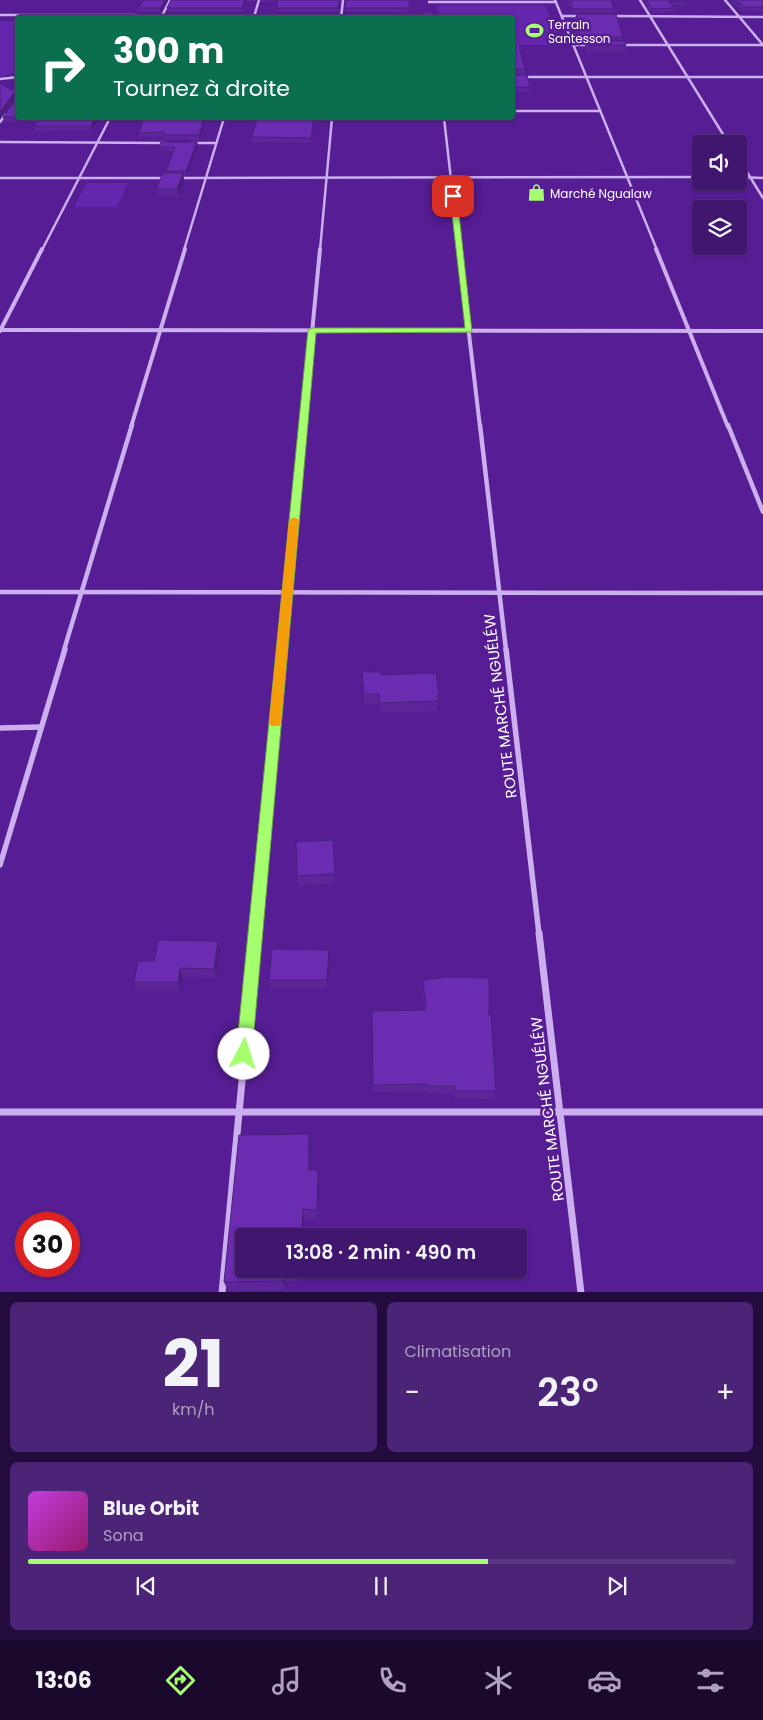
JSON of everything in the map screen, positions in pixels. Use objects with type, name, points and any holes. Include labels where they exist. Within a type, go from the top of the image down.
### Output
[{"type":"street","points":[[162,15],[170,0]]},
{"type":"street","points":[[254,15],[259,0]]},
{"type":"street","points":[[341,15],[343,0]]},
{"type":"street","points":[[640,0],[723,135]]},
{"type":"street","points":[[725,0],[763,45]]},
{"type":"street","points":[[430,7],[429,1],[556,1],[763,512]]},
{"type":"street","points":[[0,15],[15,15]]},
{"type":"street","points":[[562,16],[591,16]]},
{"type":"street","points":[[611,16],[763,17]]},
{"type":"street","points":[[574,45],[602,45]]},
{"type":"street","points":[[621,45],[763,45]]},
{"type":"street","points":[[515,77],[763,77]]},
{"type":"street","points":[[0,80],[15,78]]},
{"type":"street","points":[[0,122],[9,109]]},
{"type":"street","points":[[515,111],[600,111]]},
{"type":"street","points":[[109,120],[0,331],[763,331]]},
{"type":"street","points":[[0,866],[223,120]]},
{"type":"street","points":[[222,1292],[332,120]]},
{"type":"street","name":"ROUTE MARCHÉ NGUÉLÉW","points":[[444,120],[581,1292]]},
{"type":"street","points":[[0,142],[166,143]]},
{"type":"street","points":[[186,143],[216,143]]},
{"type":"street","points":[[747,173],[763,198]]},
{"type":"street","points":[[176,178],[692,177]]},
{"type":"street","points":[[0,178],[167,178]]},
{"type":"street","points":[[750,178],[763,178]]},
{"type":"street","points":[[0,592],[763,593]]},
{"type":"street","points":[[0,728],[41,728]]},
{"type":"street","points":[[0,1112],[763,1112]]},
{"type":"shaded area","name":"Terrain Santesson","points":[[437,5],[545,5],[561,45],[515,45],[515,15],[439,15]]},
{"type":"shaded area","points":[[0,21],[15,21],[15,73],[0,77]]},
{"type":"shaded area","points":[[87,183],[128,183],[117,207],[74,207]]},
{"type":"building","points":[[144,0],[165,0],[160,8],[138,8]]},
{"type":"building","points":[[171,0],[245,0],[242,8],[167,8]]},
{"type":"building","points":[[278,0],[339,0],[338,8],[277,8]]},
{"type":"building","points":[[346,0],[410,0],[408,8],[345,8]]},
{"type":"building","points":[[570,0],[611,0],[614,9],[573,9]]},
{"type":"building","points":[[647,0],[686,1],[668,1],[674,8],[652,9]]},
{"type":"building","points":[[735,0],[763,0],[763,7],[743,7]]},
{"type":"building","points":[[158,14],[159,15],[132,15]]},
{"type":"building","points":[[163,14],[240,15],[162,15]]},
{"type":"building","points":[[338,14],[340,15],[277,15]]},
{"type":"building","points":[[344,14],[396,15],[342,15]]},
{"type":"building","points":[[576,14],[616,14],[623,37],[582,37],[571,22],[579,22]]},
{"type":"building","points":[[586,41],[625,41],[626,45],[589,45]]},
{"type":"building","points":[[515,45],[519,45],[525,69],[515,69]]},
{"type":"building","points":[[515,75],[527,75],[530,87],[515,88]]},
{"type":"building","points":[[0,83],[11,90],[15,87],[15,92],[0,112]]},
{"type":"building","points":[[15,101],[15,117],[3,117]]},
{"type":"building","points":[[38,120],[94,120],[91,126],[34,126]]},
{"type":"building","points":[[143,120],[203,120],[199,135],[163,135],[165,132],[139,133]]},
{"type":"building","points":[[257,120],[314,120],[311,138],[251,137]]},
{"type":"building","points":[[161,142],[197,142],[186,171],[166,171],[175,147],[159,147]]},
{"type":"building","points":[[163,173],[183,173],[177,189],[156,189]]},
{"type":"building","points":[[362,672],[380,672],[381,675],[436,673],[438,701],[380,703],[379,694],[364,694]]},
{"type":"building","points":[[333,840],[335,874],[297,876],[296,842]]},
{"type":"building","points":[[158,940],[218,941],[214,969],[180,968],[178,982],[134,982],[138,961],[154,961]]},
{"type":"building","points":[[272,949],[329,950],[327,980],[269,980]]},
{"type":"building","points":[[448,977],[489,978],[489,1015],[491,1015],[496,1091],[455,1091],[455,1086],[427,1086],[427,1084],[373,1085],[372,1011],[426,1010],[423,980]]},
{"type":"building","points":[[309,1134],[309,1170],[318,1170],[317,1210],[303,1209],[302,1228],[235,1228],[235,1278],[283,1278],[283,1281],[224,1282],[239,1135]]},
{"type":"slow traffic","points":[[275,723],[294,520]]},
{"type":"place","name":"Terrain Santesson","points":[[534,31]]},
{"type":"place","name":"Marché Ngualaw","points":[[536,193]]},
{"type":"route","points":[[244,1054],[312,330],[469,330],[453,196]]}]
